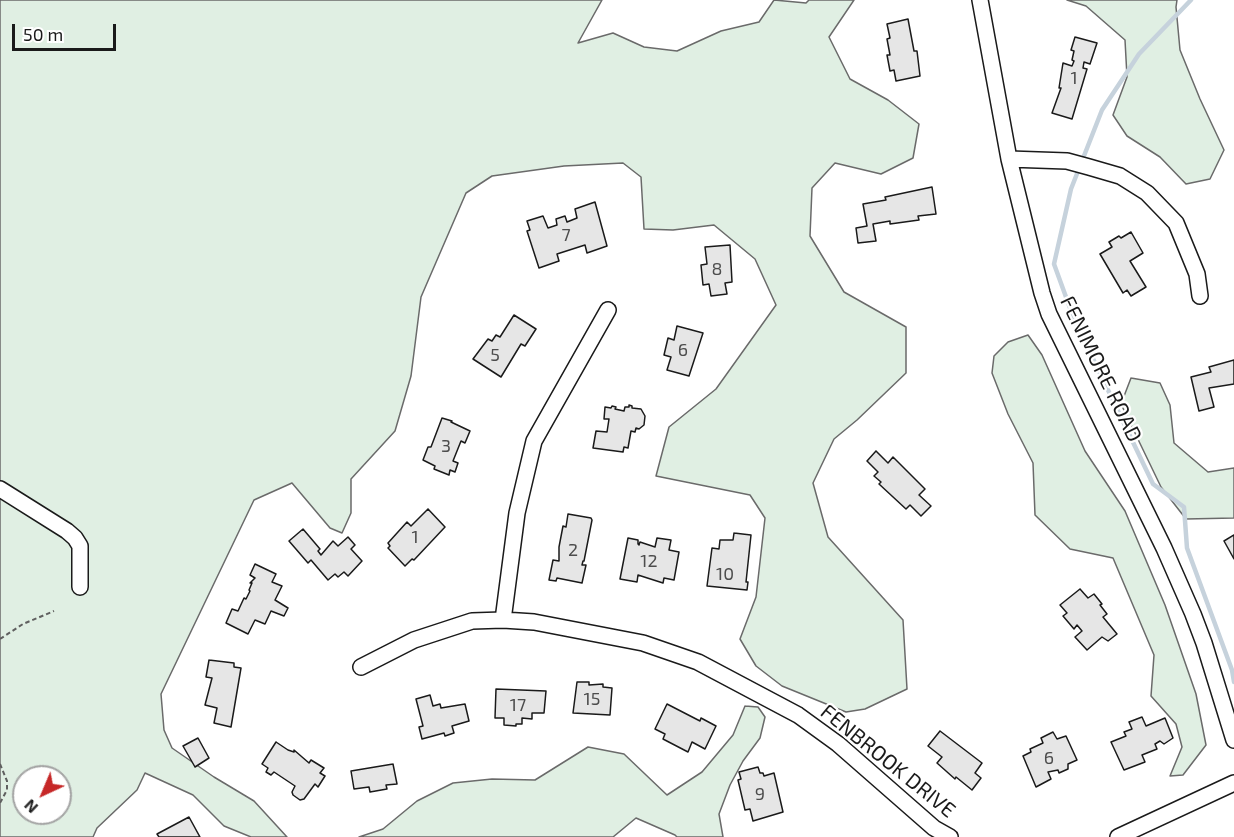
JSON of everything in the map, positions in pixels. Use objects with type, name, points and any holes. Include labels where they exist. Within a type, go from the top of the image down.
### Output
[{"type":"street","name":"FENIMORE ROAD","points":[[980,0],[1009,159],[1041,293],[1183,592],[1204,643],[1234,740]]},
{"type":"street","points":[[1009,159],[1067,161],[1120,176],[1147,193],[1176,223],[1197,274],[1200,296]]},
{"type":"street","points":[[503,620],[517,513],[534,441],[608,310]]},
{"type":"street","points":[[0,489],[75,538],[80,546],[80,587]]},
{"type":"street","name":"FENBROOK DRIVE","points":[[361,666],[414,640],[472,621],[534,622],[643,643],[698,662],[806,721],[838,744],[930,832],[950,837]]},
{"type":"street","points":[[1118,837],[1234,783]]},
{"type":"path","points":[[0,639],[23,624],[54,612]]},
{"type":"path","points":[[0,764],[7,781],[7,790],[0,802]]},
{"type":"green space","points":[[0,0],[602,0],[578,43],[613,33],[644,47],[677,51],[721,31],[759,22],[774,0],[806,3],[809,0],[854,0],[829,37],[850,79],[888,100],[919,124],[913,158],[881,174],[835,163],[812,188],[810,236],[844,292],[906,327],[906,373],[834,439],[813,483],[828,537],[903,620],[907,689],[865,709],[846,712],[782,686],[756,666],[740,639],[756,597],[765,518],[750,495],[656,476],[669,427],[716,389],[776,305],[755,259],[714,225],[673,230],[644,229],[641,177],[623,163],[564,166],[492,176],[466,193],[421,297],[411,376],[395,431],[351,479],[351,513],[342,533],[330,528],[292,483],[254,500],[161,694],[164,730],[172,748],[254,801],[287,837],[251,837],[224,826],[193,795],[145,773],[137,790],[97,828],[93,837],[0,837]]},
{"type":"green space","points":[[1067,0],[1177,0],[1180,50],[1224,150],[1210,179],[1186,184],[1160,157],[1127,136],[1113,115],[1127,77],[1125,40],[1086,6]]},
{"type":"green space","points":[[1028,335],[1042,355],[1085,451],[1125,511],[1165,605],[1196,694],[1206,745],[1183,775],[1170,776],[1182,747],[1176,724],[1151,696],[1154,655],[1113,558],[1070,549],[1035,515],[1033,463],[1008,414],[992,373],[994,356],[1008,342]]},
{"type":"green space","points":[[1131,378],[1160,383],[1170,405],[1174,443],[1208,472],[1234,468],[1234,518],[1186,519],[1161,487],[1121,404]]},
{"type":"green space","points":[[745,706],[758,707],[765,717],[760,738],[743,761],[730,785],[719,814],[723,837],[677,837],[636,818],[613,837],[359,837],[383,829],[417,801],[453,783],[492,779],[535,780],[588,747],[624,754],[667,795],[702,772],[733,735]]},
{"type":"building","points":[[908,19],[914,51],[917,51],[920,76],[896,81],[894,70],[890,71],[887,55],[890,55],[887,39],[890,38],[887,24]]},
{"type":"building","points":[[1075,37],[1097,43],[1090,64],[1084,62],[1083,68],[1087,69],[1072,119],[1052,113],[1061,88],[1059,88],[1063,63],[1072,66],[1074,61],[1072,60],[1074,51],[1071,50]]},
{"type":"building","points":[[932,187],[936,214],[918,216],[919,220],[873,224],[876,241],[858,243],[856,228],[867,226],[863,204]]},
{"type":"building","points":[[595,202],[607,246],[587,253],[585,245],[557,254],[559,261],[539,268],[527,231],[530,230],[527,221],[543,216],[548,228],[557,225],[556,219],[565,216],[567,222],[577,218],[575,209]]},
{"type":"building","points":[[1131,232],[1143,253],[1130,261],[1146,287],[1131,296],[1127,290],[1123,293],[1100,254],[1112,247],[1109,242]]},
{"type":"building","points":[[730,245],[732,282],[725,283],[727,294],[711,296],[709,284],[703,285],[701,265],[707,264],[705,247]]},
{"type":"building","points":[[514,315],[536,329],[525,346],[521,344],[501,377],[473,359],[488,339],[492,341],[496,335],[500,337]]},
{"type":"building","points":[[677,326],[703,333],[689,376],[667,370],[671,357],[664,355],[668,338],[674,340]]},
{"type":"building","points":[[1234,360],[1234,384],[1209,388],[1214,407],[1199,411],[1191,377],[1211,372],[1209,367]]},
{"type":"building","points":[[629,405],[632,408],[641,409],[645,416],[644,425],[639,429],[636,428],[635,432],[631,431],[628,448],[624,447],[623,452],[593,448],[596,431],[607,432],[609,419],[604,419],[605,407],[611,408],[612,406],[624,411]]},
{"type":"building","points":[[442,418],[470,431],[465,443],[461,441],[453,461],[458,463],[455,472],[450,470],[449,475],[434,469],[435,466],[423,460],[428,447],[431,447]]},
{"type":"building","points":[[876,451],[888,463],[893,457],[925,489],[919,495],[931,506],[921,516],[910,505],[906,509],[879,484],[881,482],[874,476],[878,472],[867,461]]},
{"type":"building","points":[[428,509],[445,527],[414,560],[412,559],[405,566],[388,548],[390,546],[388,543],[407,522],[411,526]]},
{"type":"building","points":[[568,514],[592,520],[582,565],[586,565],[582,583],[557,578],[556,581],[549,580],[553,560],[559,561],[563,526],[566,527]]},
{"type":"building","points":[[303,529],[320,549],[318,551],[321,555],[333,541],[338,546],[348,537],[355,545],[351,549],[362,561],[348,576],[344,572],[338,577],[335,574],[328,580],[311,560],[308,563],[289,541]]},
{"type":"building","points":[[734,533],[751,535],[747,590],[707,586],[712,548],[719,549],[720,540],[733,540]]},
{"type":"building","points":[[1234,535],[1234,559],[1224,541]]},
{"type":"building","points":[[628,538],[638,540],[639,545],[640,542],[655,547],[657,538],[671,540],[669,550],[679,552],[674,580],[664,578],[663,583],[638,575],[637,582],[620,579]]},
{"type":"building","points":[[255,564],[276,574],[272,582],[282,586],[275,600],[288,608],[284,616],[271,611],[265,624],[255,620],[248,634],[226,623],[232,609],[238,611],[250,591],[252,583],[250,583],[255,578],[250,575]]},
{"type":"building","points":[[1080,589],[1088,598],[1094,594],[1107,614],[1103,617],[1117,634],[1108,641],[1102,637],[1087,650],[1075,637],[1082,631],[1077,625],[1074,629],[1063,616],[1067,613],[1060,605]]},
{"type":"building","points":[[209,660],[234,663],[234,667],[241,668],[231,727],[214,723],[217,708],[205,705],[212,678],[206,677]]},
{"type":"building","points":[[577,682],[589,682],[589,685],[603,684],[603,687],[612,688],[610,715],[573,713]]},
{"type":"building","points":[[496,689],[546,691],[544,713],[532,713],[532,719],[522,718],[522,724],[516,724],[516,726],[504,725],[504,718],[495,718]]},
{"type":"building","points":[[430,695],[433,706],[440,704],[441,708],[465,704],[469,721],[452,726],[454,733],[445,736],[444,733],[422,739],[419,727],[423,726],[416,699]]},
{"type":"building","points":[[667,704],[700,721],[701,718],[716,726],[705,749],[692,742],[688,752],[663,739],[665,734],[655,729]]},
{"type":"building","points":[[1142,717],[1146,726],[1165,718],[1173,738],[1164,744],[1160,741],[1155,744],[1157,749],[1142,755],[1145,762],[1124,770],[1111,742],[1126,736],[1124,732],[1132,729],[1129,722]]},
{"type":"building","points":[[940,731],[982,763],[975,773],[981,778],[972,790],[937,763],[942,757],[928,746]]},
{"type":"building","points":[[1053,732],[1057,739],[1066,736],[1077,760],[1068,764],[1068,769],[1059,773],[1058,770],[1048,772],[1051,779],[1036,787],[1023,756],[1031,752],[1030,749],[1043,743],[1041,738]]},
{"type":"building","points":[[198,738],[209,758],[195,767],[183,746]]},
{"type":"building","points":[[276,742],[288,750],[294,752],[294,750],[309,763],[311,760],[324,768],[320,773],[325,776],[318,787],[315,784],[304,799],[300,800],[293,795],[295,786],[274,772],[271,775],[266,772],[268,768],[262,764]]},
{"type":"building","points":[[393,764],[397,784],[386,785],[387,789],[370,792],[369,787],[354,789],[351,771]]},
{"type":"building","points":[[758,767],[764,776],[774,773],[783,812],[753,821],[750,809],[745,810],[738,780],[741,779],[739,772]]},
{"type":"building","points":[[189,817],[200,837],[159,837],[157,834]]},
{"type":"waterway","points":[[1191,0],[1139,54],[1102,110],[1071,189],[1054,264],[1074,319],[1153,484],[1184,507],[1187,548],[1232,670],[1234,682]]}]
